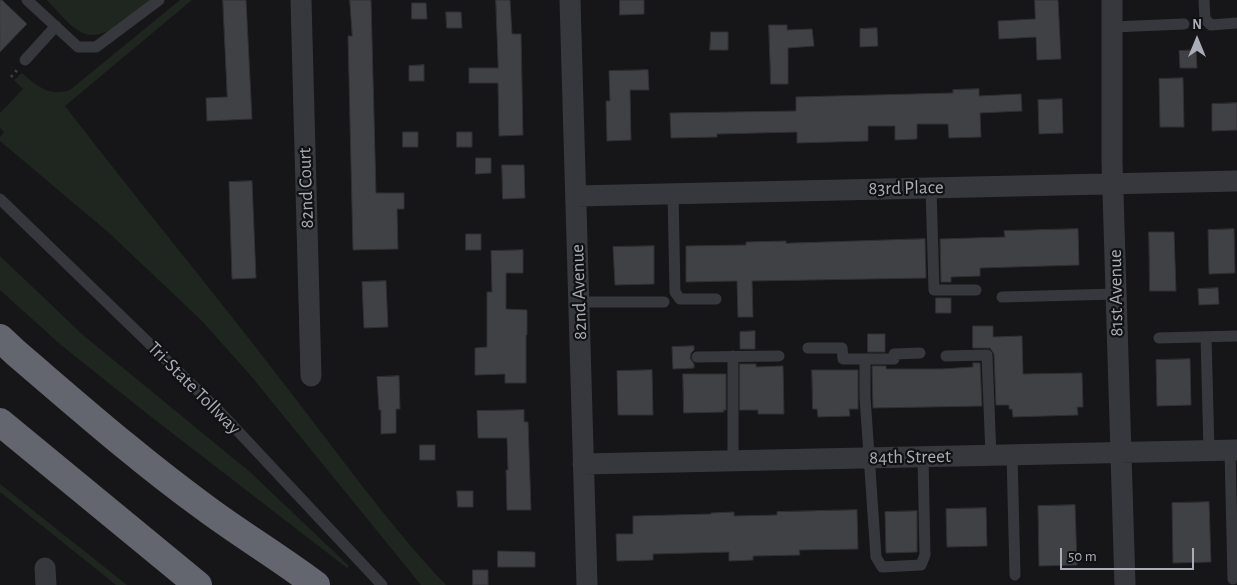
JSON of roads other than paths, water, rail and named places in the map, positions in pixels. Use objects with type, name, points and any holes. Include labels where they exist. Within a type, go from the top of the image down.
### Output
[{"type":"highway","points":[[0,338],[106,430],[204,508],[316,585]]},
{"type":"highway","points":[[0,422],[198,585]]},
{"type":"street","name":"82nd Court","points":[[301,0],[311,376]]},
{"type":"street","name":"82nd Avenue","points":[[570,0],[587,585]]},
{"type":"street","name":"81st Avenue","points":[[1112,0],[1113,184],[1125,585]]},
{"type":"street","name":"83rd Place","points":[[576,196],[1237,181]]},
{"type":"street","name":"84th Street","points":[[584,464],[1225,450]]},
{"type":"lane","points":[[28,0],[78,47],[96,47],[159,0]]},
{"type":"lane","points":[[1204,0],[1205,19],[1211,25],[1237,23]]},
{"type":"lane","points":[[1113,27],[1184,24]]},
{"type":"lane","points":[[25,60],[56,26]]},
{"type":"lane","points":[[931,188],[934,290],[976,290]]},
{"type":"lane","points":[[673,194],[675,292],[680,299],[716,299]]},
{"type":"lane","name":"Tri-State Tollway","points":[[0,199],[220,412],[382,585]]},
{"type":"lane","points":[[1002,296],[1117,294]]},
{"type":"lane","points":[[579,302],[664,302]]},
{"type":"lane","points":[[1159,338],[1237,336]]},
{"type":"lane","points":[[1206,337],[1225,450],[1233,579]]},
{"type":"lane","points":[[808,348],[842,348],[843,359],[894,359],[894,354],[920,353]]},
{"type":"lane","points":[[946,356],[987,355],[1015,575]]},
{"type":"lane","points":[[733,356],[734,461]]},
{"type":"lane","points":[[697,357],[779,356]]},
{"type":"lane","points":[[865,359],[865,397],[876,557],[882,567],[921,565],[925,555],[922,457]]}]
